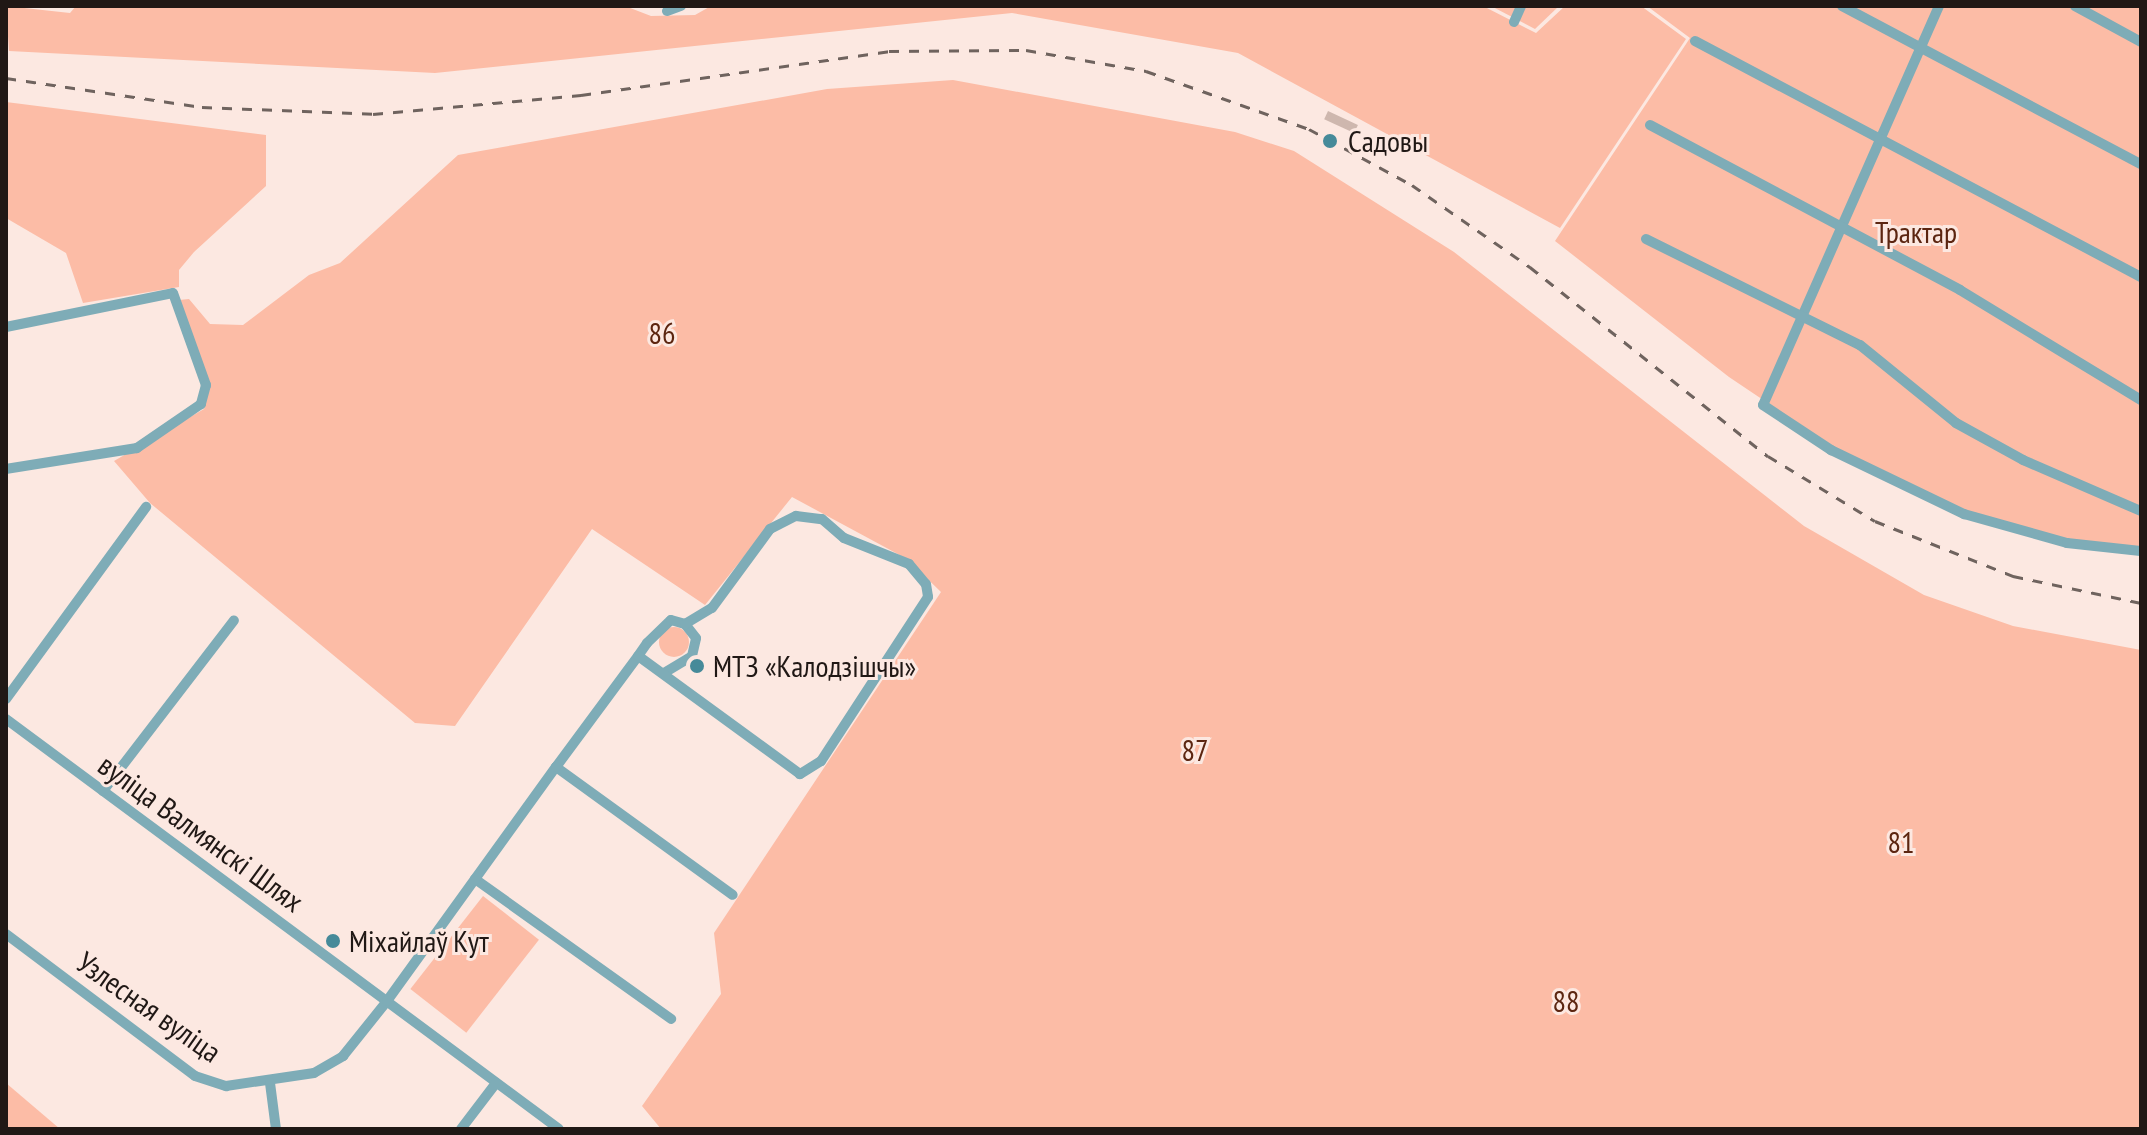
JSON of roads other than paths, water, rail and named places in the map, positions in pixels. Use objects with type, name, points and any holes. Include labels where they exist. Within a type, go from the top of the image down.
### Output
[{"type":"street","points":[[667,11],[681,6]]},
{"type":"street","points":[[1514,22],[1521,6]]},
{"type":"street","points":[[1842,6],[1921,45],[2141,164]]},
{"type":"street","points":[[1939,6],[1763,405],[1831,450],[1964,514],[2067,543],[2141,551]]},
{"type":"street","points":[[2075,6],[2141,42]]},
{"type":"street","points":[[1695,41],[2141,277]]},
{"type":"street","points":[[1650,125],[1840,230],[1960,290],[2141,400]]},
{"type":"street","points":[[1646,239],[1801,313],[1860,345],[1956,423],[2141,511]]},
{"type":"street","points":[[6,327],[173,293],[206,385],[201,404],[137,448],[6,469]]},
{"type":"street","points":[[6,699],[146,507]]},
{"type":"street","name":"Узлесная вуліца","points":[[6,934],[195,1076],[226,1086],[270,1083],[329,1066],[387,1001],[638,656],[664,625],[685,624],[712,608],[770,529],[796,516],[822,519],[844,538],[909,564],[928,597],[821,761],[800,774],[664,673]]},
{"type":"street","points":[[103,791],[234,620]]},
{"type":"street","points":[[638,656],[664,673],[692,656],[696,638],[685,624]]},
{"type":"street","name":"вуліца Валмянскі Шлях","points":[[6,719],[559,1129]]},
{"type":"street","points":[[556,767],[733,895]]},
{"type":"street","points":[[475,879],[671,1019]]},
{"type":"street","points":[[270,1083],[276,1129]]},
{"type":"street","points":[[461,1129],[496,1083]]},
{"type":"railway","points":[[6,78],[202,107],[373,114],[581,95],[889,51],[1026,50],[1146,71],[1309,129],[1412,185],[1530,267],[1768,456],[1875,521],[2013,576],[2141,603]]},
{"type":"place","name":"Садовы","points":[[1330,141]]},
{"type":"place","name":"МТЗ «Калодзішчы»","points":[[697,666]]},
{"type":"place","name":"Міхайлаў Кут","points":[[333,941]]},
{"type":"park label","name":"Трактар","points":[[1916,232]]},
{"type":"park label","name":"86","points":[[662,333]]},
{"type":"park label","name":"87","points":[[1195,750]]},
{"type":"park label","name":"81","points":[[1901,842]]},
{"type":"park label","name":"88","points":[[1566,1001]]}]
